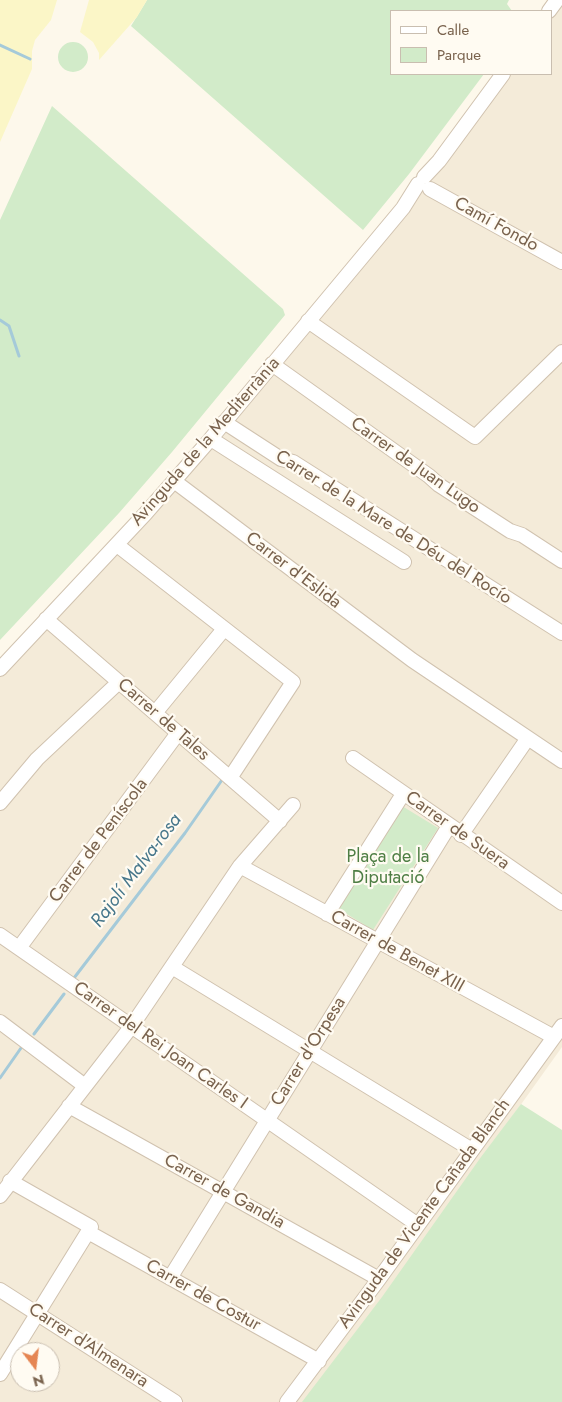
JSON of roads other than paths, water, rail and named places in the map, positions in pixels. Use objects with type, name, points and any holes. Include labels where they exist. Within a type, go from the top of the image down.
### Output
[{"type":"street","name":"Avinguda de la Mediterrània","points":[[0,668],[116,545],[211,439],[402,208],[425,184],[502,75]]},
{"type":"street","name":"Camí Fondo","points":[[425,184],[562,262]]},
{"type":"street","points":[[308,321],[475,437],[562,352]]},
{"type":"street","name":"Carrer de Juan Lugo","points":[[272,364],[439,485],[510,531],[522,535],[562,561]]},
{"type":"street","name":"Carrer de la Mare de Déu del Rocío","points":[[224,422],[281,459],[293,462],[562,633]]},
{"type":"street","points":[[211,439],[404,562]]},
{"type":"street","name":"Carrer d'Eslida","points":[[174,481],[412,660],[562,760]]},
{"type":"street","points":[[116,545],[293,682],[230,778]]},
{"type":"street","name":"Carrer de Tales","points":[[46,619],[280,821]]},
{"type":"street","points":[[155,713],[224,629]]},
{"type":"street","points":[[2,797],[37,759],[119,682]]},
{"type":"street","name":"Carrer de Peníscola","points":[[19,948],[178,734]]},
{"type":"street","points":[[461,835],[528,738]]},
{"type":"street","name":"Carrer de Suera","points":[[352,758],[562,904]]},
{"type":"street","points":[[327,914],[403,794]]},
{"type":"street","points":[[0,1196],[131,1027],[240,866],[294,805]]},
{"type":"street","name":"Carrer d'Orpesa","points":[[170,1278],[448,826]]},
{"type":"street","name":"Carrer de Benet XIII","points":[[240,866],[377,942],[558,1031]]},
{"type":"street","name":"Carrer del Rei Joan Carles I","points":[[0,935],[418,1224]]},
{"type":"street","points":[[172,967],[472,1150]]},
{"type":"street","points":[[0,1022],[85,1086]]},
{"type":"street","name":"Avinguda de Vicente Cañada Blanch","points":[[287,1402],[379,1279],[558,1031]]},
{"type":"street","name":"Carrer de Gandia","points":[[70,1106],[379,1279]]},
{"type":"street","name":"Carrer de Costur","points":[[10,1181],[170,1278],[319,1360]]},
{"type":"street","points":[[0,1374],[89,1229]]},
{"type":"street","name":"Carrer d'Almenara","points":[[0,1290],[175,1402]]},
{"type":"waterway","points":[[0,45],[30,59]]},
{"type":"waterway","points":[[0,320],[9,326],[19,356]]},
{"type":"waterway","name":"Rajolí Malva-rosa","points":[[74,978],[185,833],[222,780]]},
{"type":"waterway","name":"Rajolí Malva-rosa","points":[[34,1034],[64,994]]},
{"type":"waterway","name":"Rajolí Malva-rosa","points":[[0,1078],[21,1048]]},
{"type":"park label","name":"Plaça de la Diputació","points":[[388,868]]}]
